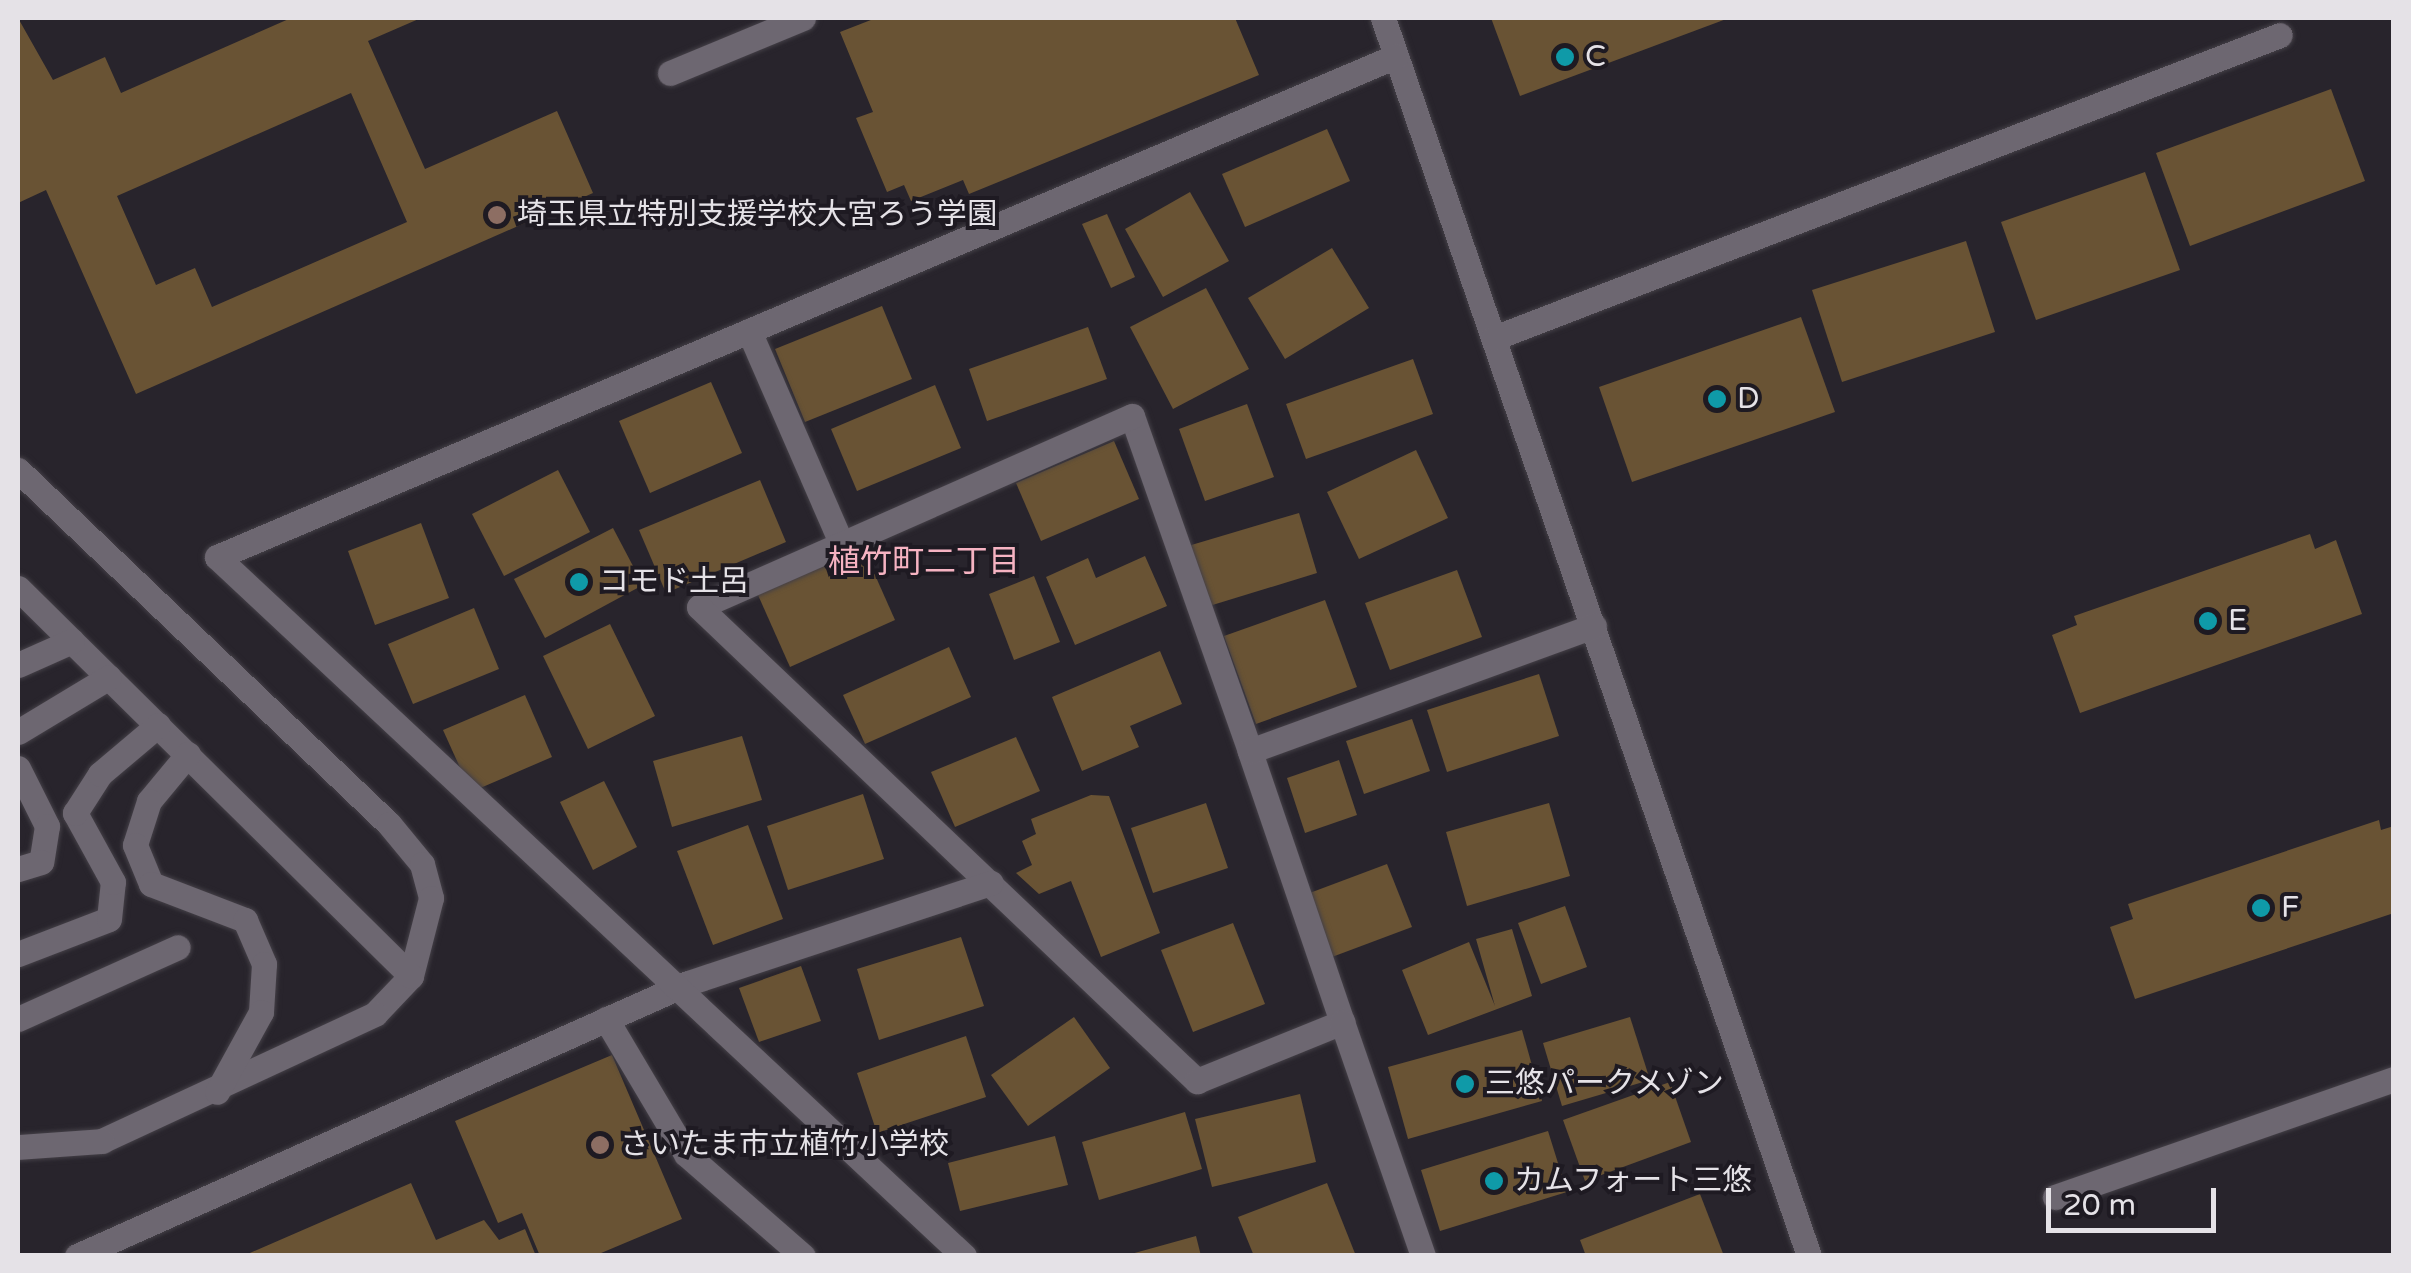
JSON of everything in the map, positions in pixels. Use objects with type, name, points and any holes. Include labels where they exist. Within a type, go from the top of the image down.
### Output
[{"type":"street","points":[[670,72],[803,18]]},
{"type":"street","points":[[1383,18],[1808,1256]]},
{"type":"street","points":[[1494,338],[2280,35]]},
{"type":"street","points":[[964,1256],[673,989],[217,557],[1396,56]]},
{"type":"street","points":[[748,331],[842,544]]},
{"type":"street","points":[[1342,1022],[1197,1082],[700,607],[1132,416],[1250,751],[1423,1256]]},
{"type":"street","points":[[18,470],[422,864],[428,938],[411,976],[375,1014],[217,1092],[102,1141],[19,1144]]},
{"type":"street","points":[[21,596],[109,677],[411,976]]},
{"type":"street","points":[[1250,751],[1594,626]]},
{"type":"street","points":[[18,665],[72,641]]},
{"type":"street","points":[[18,732],[109,677]]},
{"type":"street","points":[[18,954],[109,920],[114,882],[75,813],[100,774],[158,725]]},
{"type":"street","points":[[188,754],[150,801],[135,845],[151,884],[244,920],[264,964],[261,1012],[217,1092]]},
{"type":"street","points":[[18,768],[47,826],[41,862],[18,870]]},
{"type":"street","points":[[77,1256],[673,989],[991,883]]},
{"type":"street","points":[[18,1018],[178,947]]},
{"type":"street","points":[[606,1020],[686,1154],[803,1256]]},
{"type":"street","points":[[2055,1197],[2394,1079]]},
{"type":"building","points":[[18,18],[53,80],[105,57],[121,93],[291,18],[421,18],[368,41],[425,169],[557,111],[593,193],[136,394],[46,190],[18,203]],"holes":[[[351,93],[407,222],[212,307],[195,268],[156,285],[117,196]]]},
{"type":"building","points":[[876,18],[1235,18],[1259,75],[969,194],[963,180],[911,201],[904,185],[887,192],[856,118],[873,112],[840,32]]},
{"type":"building","name":"C","points":[[1491,18],[1729,18],[1520,96]]},
{"type":"building","points":[[2331,89],[2365,181],[2190,246],[2156,153]]},
{"type":"building","points":[[1327,129],[1350,181],[1245,227],[1222,174]]},
{"type":"building","points":[[2145,172],[2180,270],[2036,320],[2001,222]]},
{"type":"building","points":[[1190,192],[1229,261],[1163,297],[1125,229]]},
{"type":"building","points":[[1107,214],[1135,277],[1111,288],[1082,224]]},
{"type":"building","points":[[1966,241],[1995,332],[1842,382],[1812,290]]},
{"type":"building","points":[[1332,248],[1369,308],[1285,359],[1248,298]]},
{"type":"building","points":[[1206,288],[1249,369],[1173,409],[1130,327]]},
{"type":"building","points":[[882,306],[912,379],[805,422],[775,349]]},
{"type":"building","name":"D","points":[[1801,317],[1835,412],[1632,482],[1599,387]]},
{"type":"building","points":[[1088,327],[1107,379],[987,421],[969,369]]},
{"type":"building","points":[[1413,359],[1433,414],[1306,459],[1286,404]]},
{"type":"building","points":[[711,382],[742,453],[650,493],[619,421]]},
{"type":"building","points":[[935,385],[961,448],[857,491],[831,429]]},
{"type":"building","points":[[1247,404],[1274,477],[1205,501],[1179,429]]},
{"type":"building","points":[[1114,441],[1139,499],[1041,541],[1016,483]]},
{"type":"building","points":[[1416,450],[1448,518],[1359,559],[1327,492]]},
{"type":"building","points":[[558,470],[590,532],[504,576],[472,514]]},
{"type":"building","points":[[760,480],[786,542],[666,593],[639,530]]},
{"type":"building","points":[[1299,513],[1317,573],[1206,607],[1188,546]]},
{"type":"building","points":[[421,523],[449,598],[375,625],[348,551]]},
{"type":"building","name":"コモド土呂","points":[[613,528],[643,585],[545,638],[514,579]]},
{"type":"building","name":"E","points":[[2310,534],[2315,549],[2336,540],[2362,614],[2080,713],[2052,635],[2077,625],[2074,616]]},
{"type":"building","points":[[863,548],[895,620],[790,667],[758,595]]},
{"type":"building","points":[[1145,556],[1167,606],[1075,645],[1046,577],[1088,558],[1096,578]]},
{"type":"building","points":[[1457,570],[1482,637],[1390,670],[1365,603]]},
{"type":"building","points":[[1034,576],[1060,642],[1014,660],[989,594]]},
{"type":"building","points":[[1325,600],[1357,687],[1256,724],[1224,636]]},
{"type":"building","points":[[474,608],[499,669],[413,704],[388,644]]},
{"type":"building","points":[[610,624],[655,716],[588,749],[543,656]]},
{"type":"building","points":[[949,647],[971,697],[865,744],[843,695]]},
{"type":"building","points":[[1160,651],[1182,704],[1130,726],[1139,747],[1082,771],[1052,697]]},
{"type":"building","points":[[1539,674],[1559,736],[1447,772],[1427,710]]},
{"type":"building","points":[[525,695],[552,757],[471,792],[443,730]]},
{"type":"building","points":[[1412,719],[1430,771],[1364,794],[1346,741]]},
{"type":"building","points":[[742,736],[762,800],[672,827],[653,761]]},
{"type":"building","points":[[1016,737],[1040,791],[955,827],[931,772]]},
{"type":"building","points":[[1339,760],[1357,815],[1305,833],[1287,778]]},
{"type":"building","points":[[604,781],[637,847],[593,870],[560,802]]},
{"type":"building","points":[[863,794],[884,859],[788,890],[767,826]]},
{"type":"building","points":[[1091,795],[1109,796],[1160,933],[1101,957],[1071,881],[1039,894],[1016,873],[1032,865],[1022,841],[1036,834],[1031,819]]},
{"type":"building","points":[[1206,803],[1228,868],[1153,893],[1131,828]]},
{"type":"building","points":[[1549,803],[1570,876],[1467,906],[1446,832]]},
{"type":"building","name":"F","points":[[2379,820],[2381,830],[2394,826],[2394,913],[2135,999],[2110,927],[2133,919],[2128,904]]},
{"type":"building","points":[[748,825],[783,919],[713,945],[677,851]]},
{"type":"building","points":[[1387,864],[1412,927],[1332,957],[1307,894]]},
{"type":"building","points":[[1565,906],[1587,967],[1541,984],[1518,923]]},
{"type":"building","points":[[1233,923],[1265,1004],[1193,1032],[1161,950]]},
{"type":"building","points":[[1512,929],[1532,996],[1428,1035],[1402,970],[1469,942],[1495,1006],[1476,939]]},
{"type":"building","points":[[961,937],[984,1006],[879,1040],[857,969]]},
{"type":"building","points":[[801,966],[821,1021],[759,1042],[739,988]]},
{"type":"building","points":[[1074,1017],[1110,1068],[1028,1126],[991,1075]]},
{"type":"building","points":[[1630,1017],[1650,1080],[1562,1106],[1543,1043]]},
{"type":"building","name":"三悠パークメゾン","points":[[1522,1030],[1542,1101],[1408,1139],[1388,1067]]},
{"type":"building","points":[[966,1036],[986,1097],[877,1133],[857,1073]]},
{"type":"building","points":[[612,1055],[682,1219],[594,1256],[540,1256],[522,1213],[498,1223],[455,1121]]},
{"type":"building","points":[[1670,1082],[1691,1142],[1585,1181],[1563,1120]]},
{"type":"building","points":[[1300,1094],[1316,1162],[1212,1187],[1195,1119]]},
{"type":"building","points":[[1185,1112],[1202,1169],[1099,1200],[1082,1142]]},
{"type":"building","name":"カムフォート三悠","points":[[1548,1131],[1567,1192],[1440,1231],[1421,1170]]},
{"type":"building","points":[[1055,1136],[1068,1185],[960,1211],[948,1163]]},
{"type":"building","points":[[411,1183],[436,1240],[484,1220],[499,1240],[525,1229],[536,1256],[243,1256]]},
{"type":"building","points":[[1327,1183],[1356,1256],[1254,1256],[1238,1217]]},
{"type":"building","points":[[1700,1194],[1724,1256],[1586,1256],[1580,1240]]},
{"type":"building","points":[[1196,1236],[1201,1256],[1107,1256],[1131,1254]]},
{"type":"place","name":"C","points":[[1565,57]]},
{"type":"place","name":"埼玉県立特別支援学校大宮ろう学園","points":[[497,215]]},
{"type":"place","name":"D","points":[[1717,399]]},
{"type":"place","name":"コモド土呂","points":[[579,582]]},
{"type":"place","name":"E","points":[[2208,621]]},
{"type":"place","name":"F","points":[[2261,908]]},
{"type":"place","name":"三悠パークメゾン","points":[[1465,1084]]},
{"type":"place","name":"さいたま市立植竹小学校","points":[[600,1145]]},
{"type":"place","name":"カムフォート三悠","points":[[1494,1181]]},
{"type":"district","name":"植竹町二丁目","points":[[924,562]]}]
